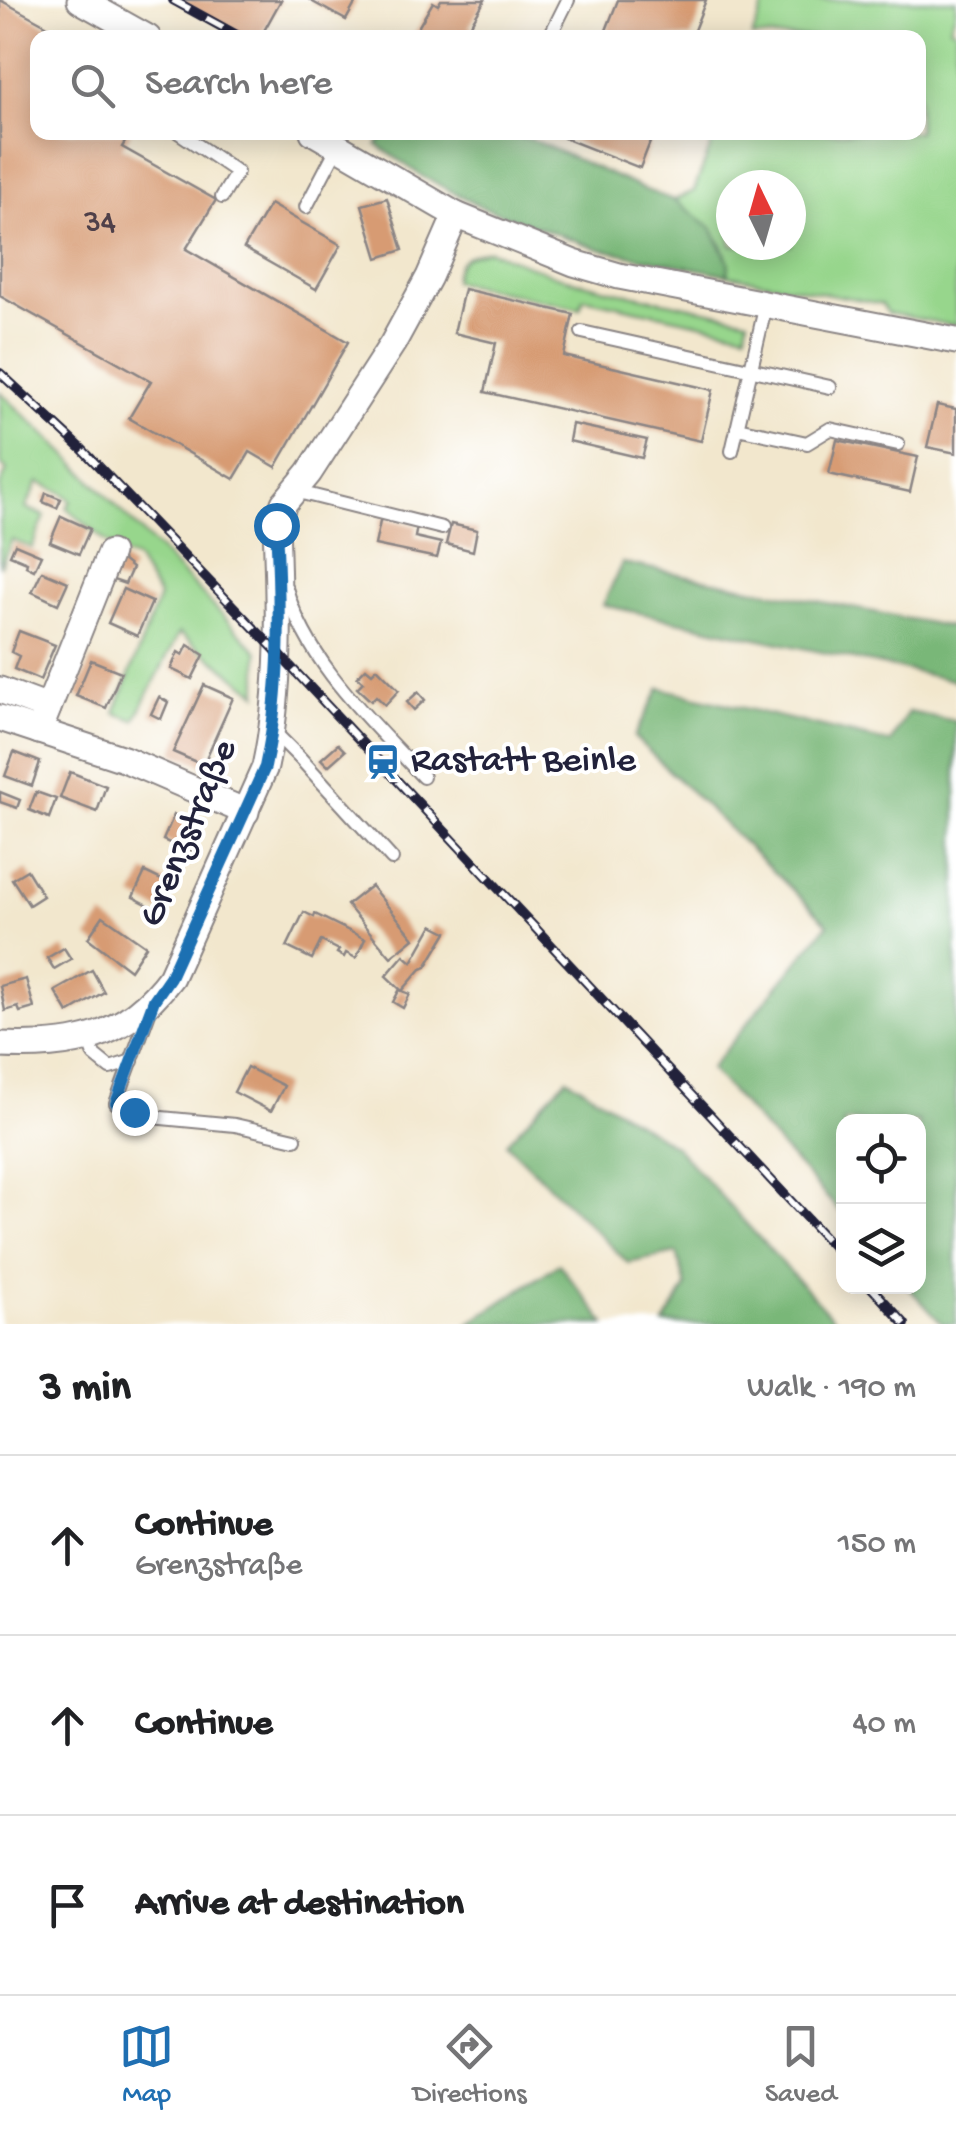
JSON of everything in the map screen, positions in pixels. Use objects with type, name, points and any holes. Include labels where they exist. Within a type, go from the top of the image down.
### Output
[{"type":"street","points":[[80,0],[134,30]]},
{"type":"street","points":[[327,140],[456,215],[574,264],[956,341]]},
{"type":"street","name":"Grenzstraße","points":[[0,1045],[36,1046],[88,1038],[114,1028],[154,1000],[170,977],[265,767],[272,731],[277,652],[278,513],[309,473],[394,342],[456,215]]},
{"type":"street","points":[[44,720],[110,553]]},
{"type":"street","points":[[0,690],[44,720],[246,812]]},
{"type":"street","points":[[0,718],[44,720]]},
{"type":"lane","points":[[553,30],[568,0]]},
{"type":"lane","points":[[190,140],[237,172],[222,197]]},
{"type":"lane","points":[[306,206],[338,146]]},
{"type":"lane","points":[[732,451],[766,304]]},
{"type":"lane","points":[[582,332],[830,386]]},
{"type":"lane","points":[[737,428],[807,443],[830,428],[898,444]]},
{"type":"lane","points":[[294,491],[442,528]]},
{"type":"lane","points":[[278,556],[293,612],[318,656],[423,777]]},
{"type":"lane","points":[[272,731],[392,859]]},
{"type":"lane","points":[[154,1000],[116,1103],[151,1117],[268,1131],[295,1139]]},
{"type":"lane","points":[[88,1038],[94,1056],[110,1068],[132,1061]]},
{"type":"green space","points":[[766,0],[956,0],[950,27],[956,30],[956,102],[952,112],[956,114],[956,326],[887,313],[882,304],[728,275],[727,260],[806,260],[806,170],[716,170],[716,236],[674,200],[694,191],[713,140],[926,140],[926,30],[755,30]]},
{"type":"green space","points":[[381,140],[533,140],[674,200],[712,228],[716,260],[728,260],[728,275],[599,249],[482,207],[423,177],[377,145]]},
{"type":"green space","points":[[488,250],[557,276],[748,319],[746,333],[584,298],[580,308],[453,281],[464,259]]},
{"type":"green space","points":[[0,392],[64,452],[258,652],[258,694],[179,633],[135,720],[115,713],[159,597],[136,559],[120,554],[67,508],[71,500],[63,493],[38,482],[26,508],[45,516],[32,548],[12,540],[0,567],[0,485],[7,470],[0,464]]},
{"type":"green space","points":[[622,563],[956,628],[956,681],[603,605]]},
{"type":"green space","points":[[660,688],[890,743],[908,712],[956,721],[956,1324],[942,1324],[914,1294],[926,1294],[926,1114],[836,1114],[836,1207],[710,1069],[828,924],[634,737]]},
{"type":"green space","points":[[567,1078],[676,1147],[838,1324],[664,1324],[686,1287],[677,1253],[628,1263],[506,1143]]},
{"type":"green space","points":[[559,1264],[606,1324],[468,1324]]},
{"type":"building","points":[[0,0],[55,30],[30,30],[30,140],[126,140],[122,147],[216,200],[186,249],[348,342],[276,467],[250,452],[234,479],[129,418],[151,381],[0,296]]},
{"type":"building","points":[[179,0],[281,0],[264,30],[232,30]]},
{"type":"building","points":[[309,0],[357,0],[346,20]]},
{"type":"building","points":[[441,0],[485,0],[469,27],[474,30],[417,30],[433,2],[438,5]]},
{"type":"building","points":[[618,0],[706,0],[694,30],[606,30]]},
{"type":"building","points":[[569,140],[651,140],[640,168]]},
{"type":"building","points":[[387,198],[403,250],[378,258],[362,205]]},
{"type":"building","points":[[270,204],[341,245],[316,289],[244,248]]},
{"type":"building","points":[[464,289],[573,314],[564,356],[713,390],[701,441],[485,392],[496,343],[454,333]]},
{"type":"building","points":[[937,405],[956,409],[956,453],[927,447]]},
{"type":"building","points":[[572,424],[647,440],[642,458],[569,441]]},
{"type":"building","points":[[837,440],[918,457],[910,492],[829,474]]},
{"type":"building","points":[[46,493],[61,499],[57,508],[43,502]]},
{"type":"building","points":[[61,516],[90,529],[79,554],[50,542]]},
{"type":"building","points":[[381,517],[417,526],[415,537],[441,543],[437,558],[375,545]]},
{"type":"building","points":[[451,524],[477,530],[473,551],[446,544]]},
{"type":"building","points":[[15,544],[41,555],[34,570],[26,566],[27,562],[10,555]]},
{"type":"building","points":[[121,559],[132,568],[125,584],[113,580]]},
{"type":"building","points":[[42,571],[68,582],[58,604],[32,592]]},
{"type":"building","points":[[123,589],[152,602],[137,636],[108,623]]},
{"type":"building","points":[[19,631],[55,645],[40,680],[14,669],[19,656],[11,652]]},
{"type":"building","points":[[188,645],[204,655],[192,679],[171,669],[178,652],[183,655]]},
{"type":"building","points":[[91,660],[121,672],[106,708],[76,696]]},
{"type":"building","points":[[366,668],[372,673],[377,668],[399,690],[385,705],[376,696],[371,701],[357,688],[363,682],[357,677]]},
{"type":"building","points":[[204,685],[233,698],[203,765],[173,752]]},
{"type":"building","points":[[418,692],[425,700],[414,710],[407,702]]},
{"type":"building","points":[[159,697],[168,702],[161,719],[151,714]]},
{"type":"building","points":[[338,744],[345,751],[328,766],[321,759]]},
{"type":"building","points":[[14,752],[40,762],[32,786],[5,776]]},
{"type":"building","points":[[70,772],[106,786],[97,812],[60,798]]},
{"type":"building","points":[[0,792],[20,800],[17,808],[0,802]]},
{"type":"building","points":[[36,792],[56,799],[49,818],[29,810]]},
{"type":"building","points":[[174,815],[200,827],[190,852],[163,840]]},
{"type":"building","points":[[27,870],[43,896],[29,905],[12,879]]},
{"type":"building","points":[[145,872],[174,886],[162,912],[133,897]]},
{"type":"building","points":[[371,886],[414,938],[391,957],[347,905]]},
{"type":"building","points":[[304,912],[365,939],[356,958],[346,953],[344,957],[321,941],[312,959],[287,947]]},
{"type":"building","points":[[103,916],[146,946],[130,970],[88,938]]},
{"type":"building","points":[[433,925],[447,932],[426,967],[402,991],[410,994],[403,1008],[393,1002],[400,989],[386,976],[404,955],[412,962]]},
{"type":"building","points":[[64,948],[71,959],[54,969],[47,958]]},
{"type":"building","points":[[92,970],[104,992],[68,1013],[55,991]]},
{"type":"building","points":[[26,979],[34,1008],[5,1011],[0,986]]},
{"type":"building","points":[[247,1067],[284,1086],[271,1111],[234,1092]]},
{"type":"railway","points":[[173,0],[227,30]]},
{"type":"railway","points":[[0,373],[82,449],[277,652],[836,1249]]},
{"type":"railway","points":[[877,1294],[905,1324]]},
{"type":"place","name":"Rastatt Beinle","points":[[383,762]]},
{"type":"route","points":[[134,1112],[116,1103],[154,1000],[170,977],[265,767],[272,731],[277,652],[276,525]]}]
